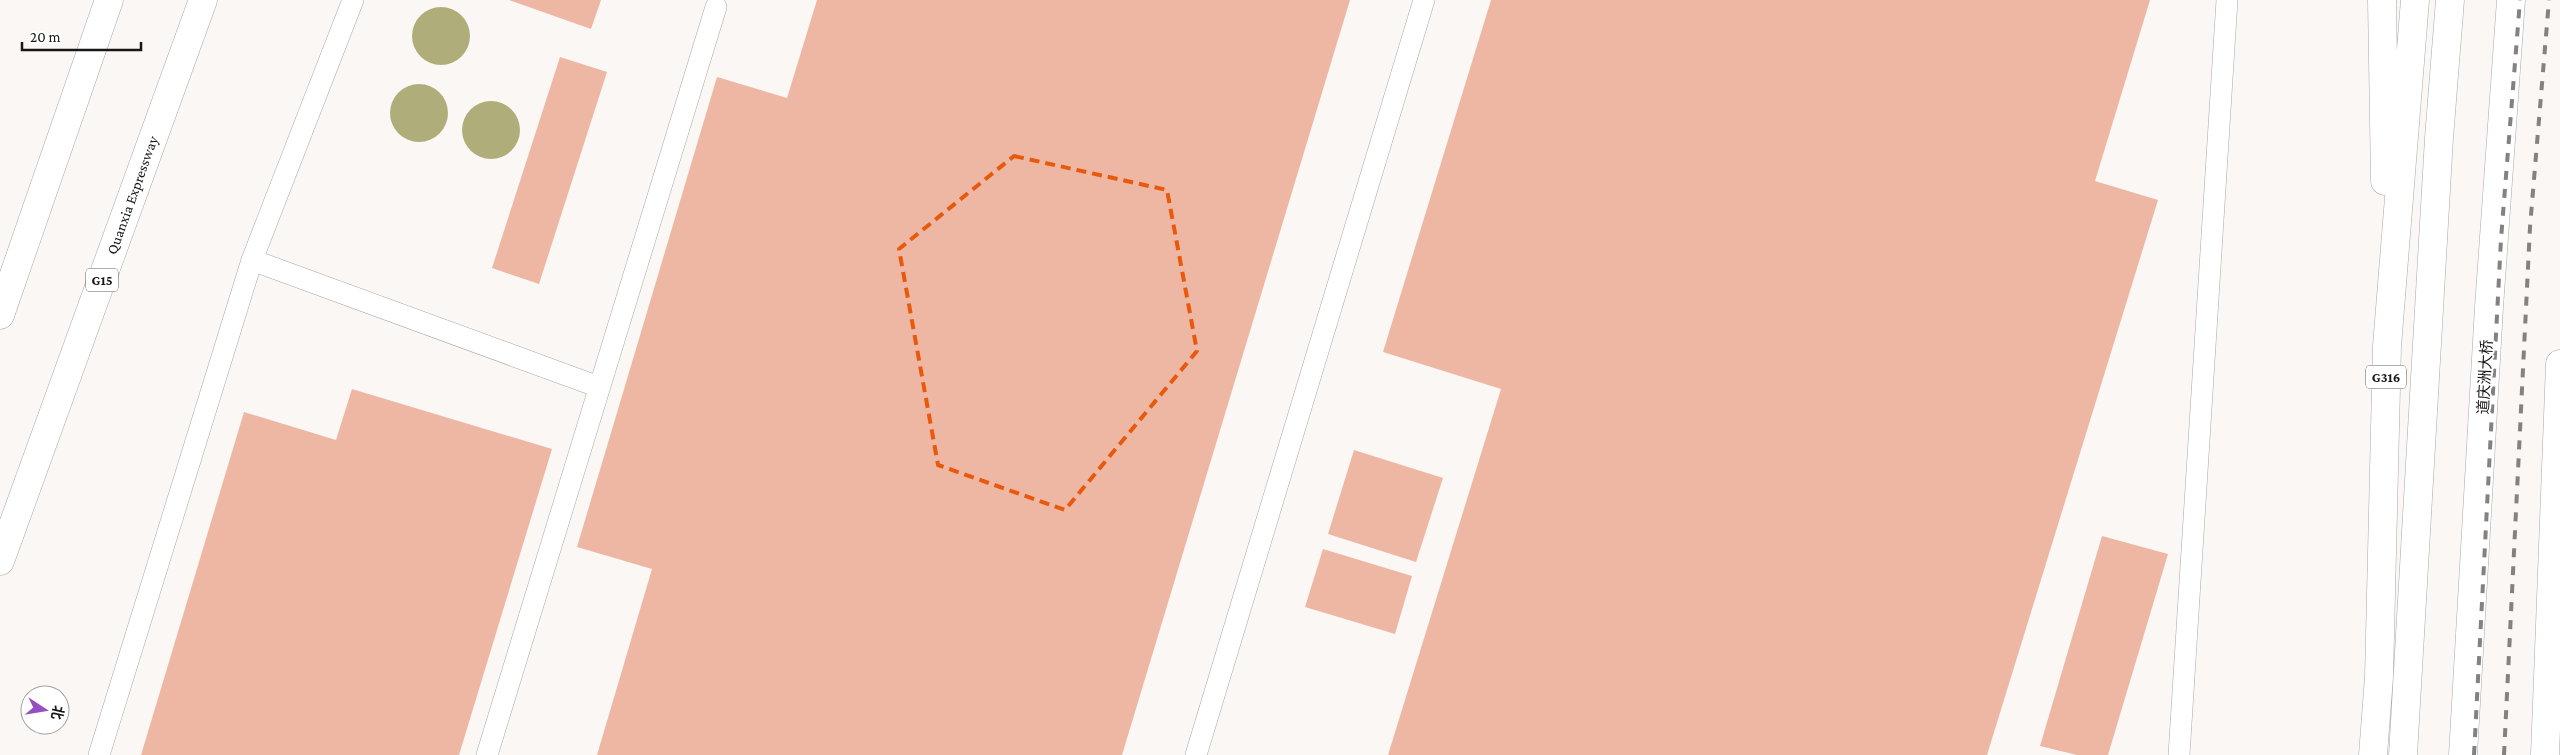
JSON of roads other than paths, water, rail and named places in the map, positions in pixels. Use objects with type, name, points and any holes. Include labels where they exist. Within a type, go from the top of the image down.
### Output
[{"type":"highway","points":[[0,315],[109,0]]},
{"type":"highway","name":"Quanxia Expressway","points":[[0,561],[203,0]]},
{"type":"highway","points":[[2382,0],[2387,346]]},
{"type":"highway","name":"G316","points":[[2373,755],[2378,677],[2387,346],[2415,0]]},
{"type":"highway","points":[[2403,755],[2438,158],[2450,0]]},
{"type":"highway","name":"道庆洲大桥","points":[[2463,755],[2489,307],[2511,0]]},
{"type":"highway","points":[[2545,755],[2558,492],[2560,365]]},
{"type":"lane","points":[[98,755],[252,260],[353,0]]},
{"type":"lane","points":[[1196,755],[1424,0]]},
{"type":"lane","points":[[2179,755],[2227,0]]},
{"type":"lane","points":[[487,755],[716,7]]},
{"type":"lane","points":[[252,260],[599,387]]},
{"type":"railway","points":[[2474,755],[2501,239],[2520,0]]},
{"type":"railway","points":[[2504,755],[2530,227],[2549,0]]}]
